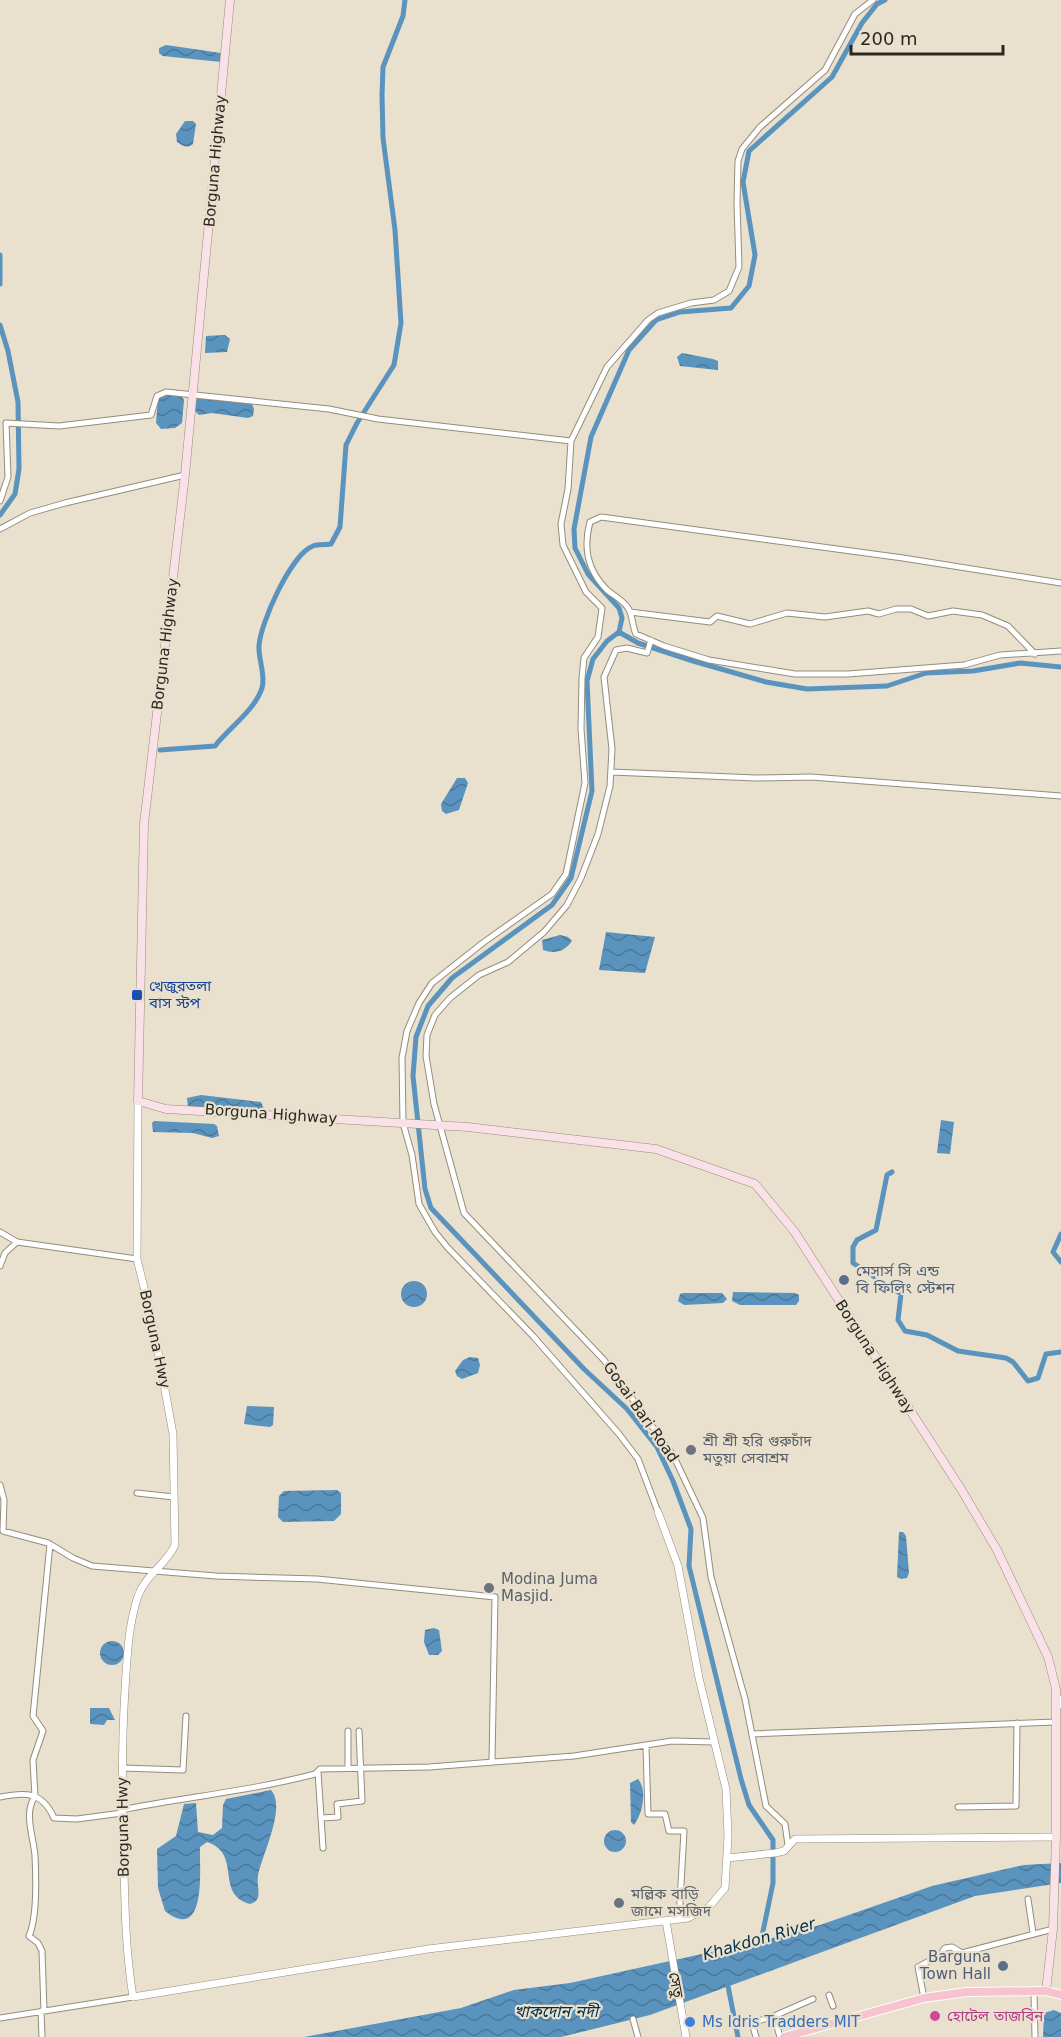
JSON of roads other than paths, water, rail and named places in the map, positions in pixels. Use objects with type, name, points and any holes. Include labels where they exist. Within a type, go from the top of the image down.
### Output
[{"type":"main road","name":"Borguna Highway","points":[[230,0],[185,475],[144,824],[138,1101],[166,1109],[441,1126],[656,1149],[755,1184],[794,1231],[961,1489],[997,1550],[1048,1657],[1056,1689],[1058,1837],[1055,1848],[1057,1929],[1046,1991]]},
{"type":"main road","points":[[782,2037],[924,1998],[967,1992],[1034,1993],[1046,1991],[1061,1995]]},
{"type":"street","points":[[0,2018],[428,1949],[612,1925],[679,1919],[693,1916],[720,1896],[725,1888],[728,1858],[726,1788],[678,1566],[638,1459],[533,1336],[435,1232],[419,1204],[412,1155],[403,1123],[402,1058],[407,1031],[419,1003],[432,983],[484,942],[552,894],[566,874],[585,783],[580,729],[584,658],[598,637],[602,608],[586,592],[563,545],[561,524],[568,489],[572,441],[607,367],[648,320],[658,312],[691,303],[714,300],[729,291],[739,267],[737,192],[738,161],[742,149],[760,127],[825,70],[855,14],[873,0]]},
{"type":"street","points":[[0,418],[6,423],[59,426],[151,415],[157,396],[166,392],[572,441]]},
{"type":"street","points":[[0,501],[8,477],[6,423]]},
{"type":"street","points":[[0,529],[30,513],[53,506],[185,475]]},
{"type":"street","points":[[1061,583],[903,558],[595,517],[590,522],[586,534],[585,553],[588,561],[597,578],[630,612],[635,632],[651,640],[709,660],[795,674],[848,674],[964,665],[1000,655],[1061,651]]},
{"type":"street","points":[[630,612],[710,622],[717,616],[750,624],[787,613],[825,617],[868,611],[879,614],[896,609],[911,609],[928,616],[953,611],[982,615],[1008,626],[1035,654]]},
{"type":"street","name":"Gosai Bari Road","points":[[651,640],[647,653],[627,648],[616,650],[604,677],[612,748],[610,772],[598,834],[567,905],[544,932],[523,951],[508,962],[479,975],[450,998],[435,1015],[427,1035],[426,1056],[434,1104],[464,1213],[604,1360],[679,1467],[703,1518],[711,1577],[752,1734],[766,1806],[784,1824],[788,1845]]},
{"type":"street","points":[[610,772],[756,778],[811,777],[1061,796]]},
{"type":"street","name":"Borguna Hwy","points":[[133,1997],[126,1956],[121,1812],[122,1723],[132,1614],[143,1582],[153,1570],[169,1558],[175,1545],[173,1434],[137,1259],[138,1101]]},
{"type":"street","points":[[0,1232],[17,1242],[137,1259]]},
{"type":"street","points":[[0,1266],[5,1253],[17,1242]]},
{"type":"street","points":[[0,1485],[4,1500],[3,1531],[50,1544],[92,1566],[216,1576],[317,1579],[495,1597],[492,1761]]},
{"type":"street","points":[[137,1493],[174,1497]]},
{"type":"street","points":[[42,2037],[42,1951],[38,1943],[29,1936],[35,1855],[31,1835],[32,1801],[35,1797],[33,1760],[43,1731],[33,1716],[50,1544]]},
{"type":"street","points":[[1061,1698],[1061,1706]]},
{"type":"street","points":[[122,1768],[183,1770],[186,1716]]},
{"type":"street","points":[[752,1734],[1056,1722]]},
{"type":"street","points":[[958,1807],[1016,1806],[1017,1723]]},
{"type":"street","points":[[348,1731],[348,1767]]},
{"type":"street","points":[[322,1818],[338,1817],[337,1803],[362,1801],[359,1731]]},
{"type":"street","points":[[0,1797],[21,1793],[35,1797],[48,1804],[54,1818],[77,1819],[121,1812],[201,1794],[256,1789],[318,1772],[320,1769],[359,1766],[429,1767],[574,1756],[646,1747],[672,1741],[715,1742]]},
{"type":"street","points":[[646,1747],[648,1814],[665,1814],[669,1831],[684,1831],[679,1919]]},
{"type":"street","points":[[318,1772],[323,1848]]},
{"type":"street","points":[[728,1858],[775,1853],[784,1851],[795,1839],[823,1837],[1058,1837]]},
{"type":"street","points":[[1028,1899],[1033,1933]]},
{"type":"street","name":"সেতু","points":[[666,1921],[686,2037]]},
{"type":"street","points":[[924,1998],[918,1967],[940,1955],[945,1948],[952,1947],[961,1953],[1033,1933],[1057,1929]]},
{"type":"street","points":[[1034,1993],[1035,2037]]},
{"type":"street","points":[[829,1995],[832,2006]]},
{"type":"street","points":[[756,2037],[753,2023],[813,1999]]},
{"type":"street","points":[[774,2016],[782,2037]]},
{"type":"street","points":[[633,2019],[638,2037]]},
{"type":"water","points":[[166,45],[221,53],[221,62],[163,56],[159,53],[159,48]]},
{"type":"water","points":[[185,121],[193,121],[196,124],[193,144],[187,147],[177,142],[176,134]]},
{"type":"water","points":[[225,335],[230,339],[227,352],[205,353],[206,336]]},
{"type":"water","points":[[682,353],[718,361],[718,370],[680,366],[677,357]]},
{"type":"water","points":[[168,394],[182,397],[184,400],[182,423],[175,428],[161,429],[156,423],[158,397]]},
{"type":"water","points":[[196,398],[252,404],[253,416],[248,418],[212,413],[199,415],[194,410]]},
{"type":"water","points":[[457,778],[465,778],[468,783],[459,810],[446,814],[442,811],[441,804]]},
{"type":"water","points":[[606,932],[655,937],[645,973],[599,970]]},
{"type":"water","points":[[560,935],[572,941],[566,948],[551,952],[543,950],[542,940]]},
{"type":"water","points":[[201,1095],[261,1102],[264,1109],[258,1112],[188,1107],[187,1098]]},
{"type":"water","points":[[941,1120],[954,1122],[950,1154],[937,1153]]},
{"type":"water","points":[[154,1121],[214,1124],[217,1126],[219,1136],[212,1138],[193,1133],[153,1132],[152,1123]]},
{"type":"water","points":[[414,1281],[423,1285],[427,1294],[423,1303],[414,1307],[405,1303],[401,1294],[405,1285]]},
{"type":"water","points":[[733,1292],[795,1293],[799,1295],[799,1301],[796,1305],[740,1305],[732,1301]]},
{"type":"water","points":[[722,1293],[727,1299],[723,1303],[684,1305],[678,1301],[680,1294]]},
{"type":"water","points":[[470,1357],[478,1358],[480,1365],[478,1373],[462,1379],[455,1371],[463,1360]]},
{"type":"water","points":[[247,1406],[274,1407],[273,1425],[270,1427],[244,1424]]},
{"type":"water","points":[[337,1490],[341,1493],[341,1514],[334,1521],[283,1522],[278,1517],[279,1496],[284,1491]]},
{"type":"water","points":[[899,1532],[903,1532],[906,1536],[909,1573],[907,1578],[901,1579],[897,1577]]},
{"type":"water","points":[[434,1628],[439,1630],[442,1651],[438,1655],[429,1655],[424,1642],[425,1630]]},
{"type":"water","points":[[107,1641],[117,1641],[124,1648],[124,1658],[117,1665],[107,1665],[100,1658],[100,1648]]},
{"type":"water","points":[[90,1708],[109,1708],[115,1720],[107,1720],[104,1725],[90,1724]]},
{"type":"water","points":[[638,1779],[643,1790],[643,1803],[634,1825],[631,1822],[630,1783]]},
{"type":"water","points":[[271,1790],[275,1798],[275,1820],[260,1867],[257,1900],[250,1904],[239,1899],[233,1892],[224,1855],[218,1848],[207,1842],[200,1847],[200,1884],[195,1910],[188,1918],[179,1919],[165,1911],[158,1888],[157,1849],[176,1836],[184,1804],[196,1803],[198,1832],[213,1835],[222,1828],[223,1805],[226,1799]]},
{"type":"water","points":[[615,1830],[623,1833],[626,1841],[623,1849],[615,1852],[607,1849],[604,1841],[607,1833]]},
{"type":"water","name":"খাকদোন নদী","points":[[1061,1863],[1061,1883],[975,1896],[650,2015],[561,2037],[304,2037],[461,2008],[514,1990],[570,1983],[761,1941],[820,1925],[932,1886],[1024,1865]]},
{"type":"water","points":[[1054,2010],[1061,2013],[1061,2037],[1043,2037],[1044,2013]]},
{"type":"waterway","points":[[160,750],[215,746],[259,696],[263,678],[259,646],[271,607],[295,562],[313,546],[331,544],[340,527],[346,445],[357,423],[394,365],[401,323],[395,230],[383,138],[382,95],[383,67],[403,16],[405,0]]},
{"type":"waterway","name":"Khakdon River","points":[[761,1941],[773,1883],[773,1840],[749,1805],[741,1779],[689,1566],[691,1529],[673,1481],[657,1447],[627,1409],[584,1369],[431,1208],[425,1189],[413,1076],[416,1037],[428,1006],[452,978],[552,905],[571,878],[592,791],[587,681],[593,659],[607,641],[619,632],[622,618],[619,608],[588,574],[575,548],[574,529],[591,437],[629,350],[656,320],[680,312],[731,308],[749,286],[755,255],[743,182],[749,151],[832,77],[862,23],[877,4],[885,0]]},
{"type":"waterway","points":[[0,255],[0,284]]},
{"type":"waterway","points":[[0,325],[8,351],[18,402],[19,469],[15,494],[0,515]]},
{"type":"waterway","points":[[619,632],[638,643],[693,661],[766,682],[807,689],[887,686],[926,673],[973,671],[1020,663],[1061,667]]},
{"type":"waterway","points":[[892,1172],[887,1175],[876,1230],[857,1240],[853,1247],[853,1263],[901,1294],[898,1320],[905,1331],[927,1335],[958,1351],[1006,1358],[1013,1362],[1028,1381],[1038,1378],[1046,1354],[1061,1352]]},
{"type":"waterway","points":[[1061,1234],[1053,1252],[1061,1262]]},
{"type":"waterway","points":[[727,1981],[738,2037]]},
{"type":"place","name":"খেজুরতলা বাস স্টপ","points":[[137,995]]},
{"type":"place","name":"মেসার্স সি এন্ড বি ফিলিং স্টেশন","points":[[844,1280]]},
{"type":"place","name":"শ্রী শ্রী হরি গুরুচাঁদ মতুয়া সেবাশ্রম","points":[[691,1450]]},
{"type":"place","name":"Modina Juma Masjid.","points":[[489,1588]]},
{"type":"place","name":"মল্লিক বাড়ি জামে মসজিদ","points":[[619,1903]]},
{"type":"place","name":"Barguna Town Hall","points":[[1003,1966]]},
{"type":"place","name":"হোটেল তাজবিন","points":[[935,2016]]},
{"type":"place","name":"Ms Idris Tradders MIT","points":[[690,2022]]}]
